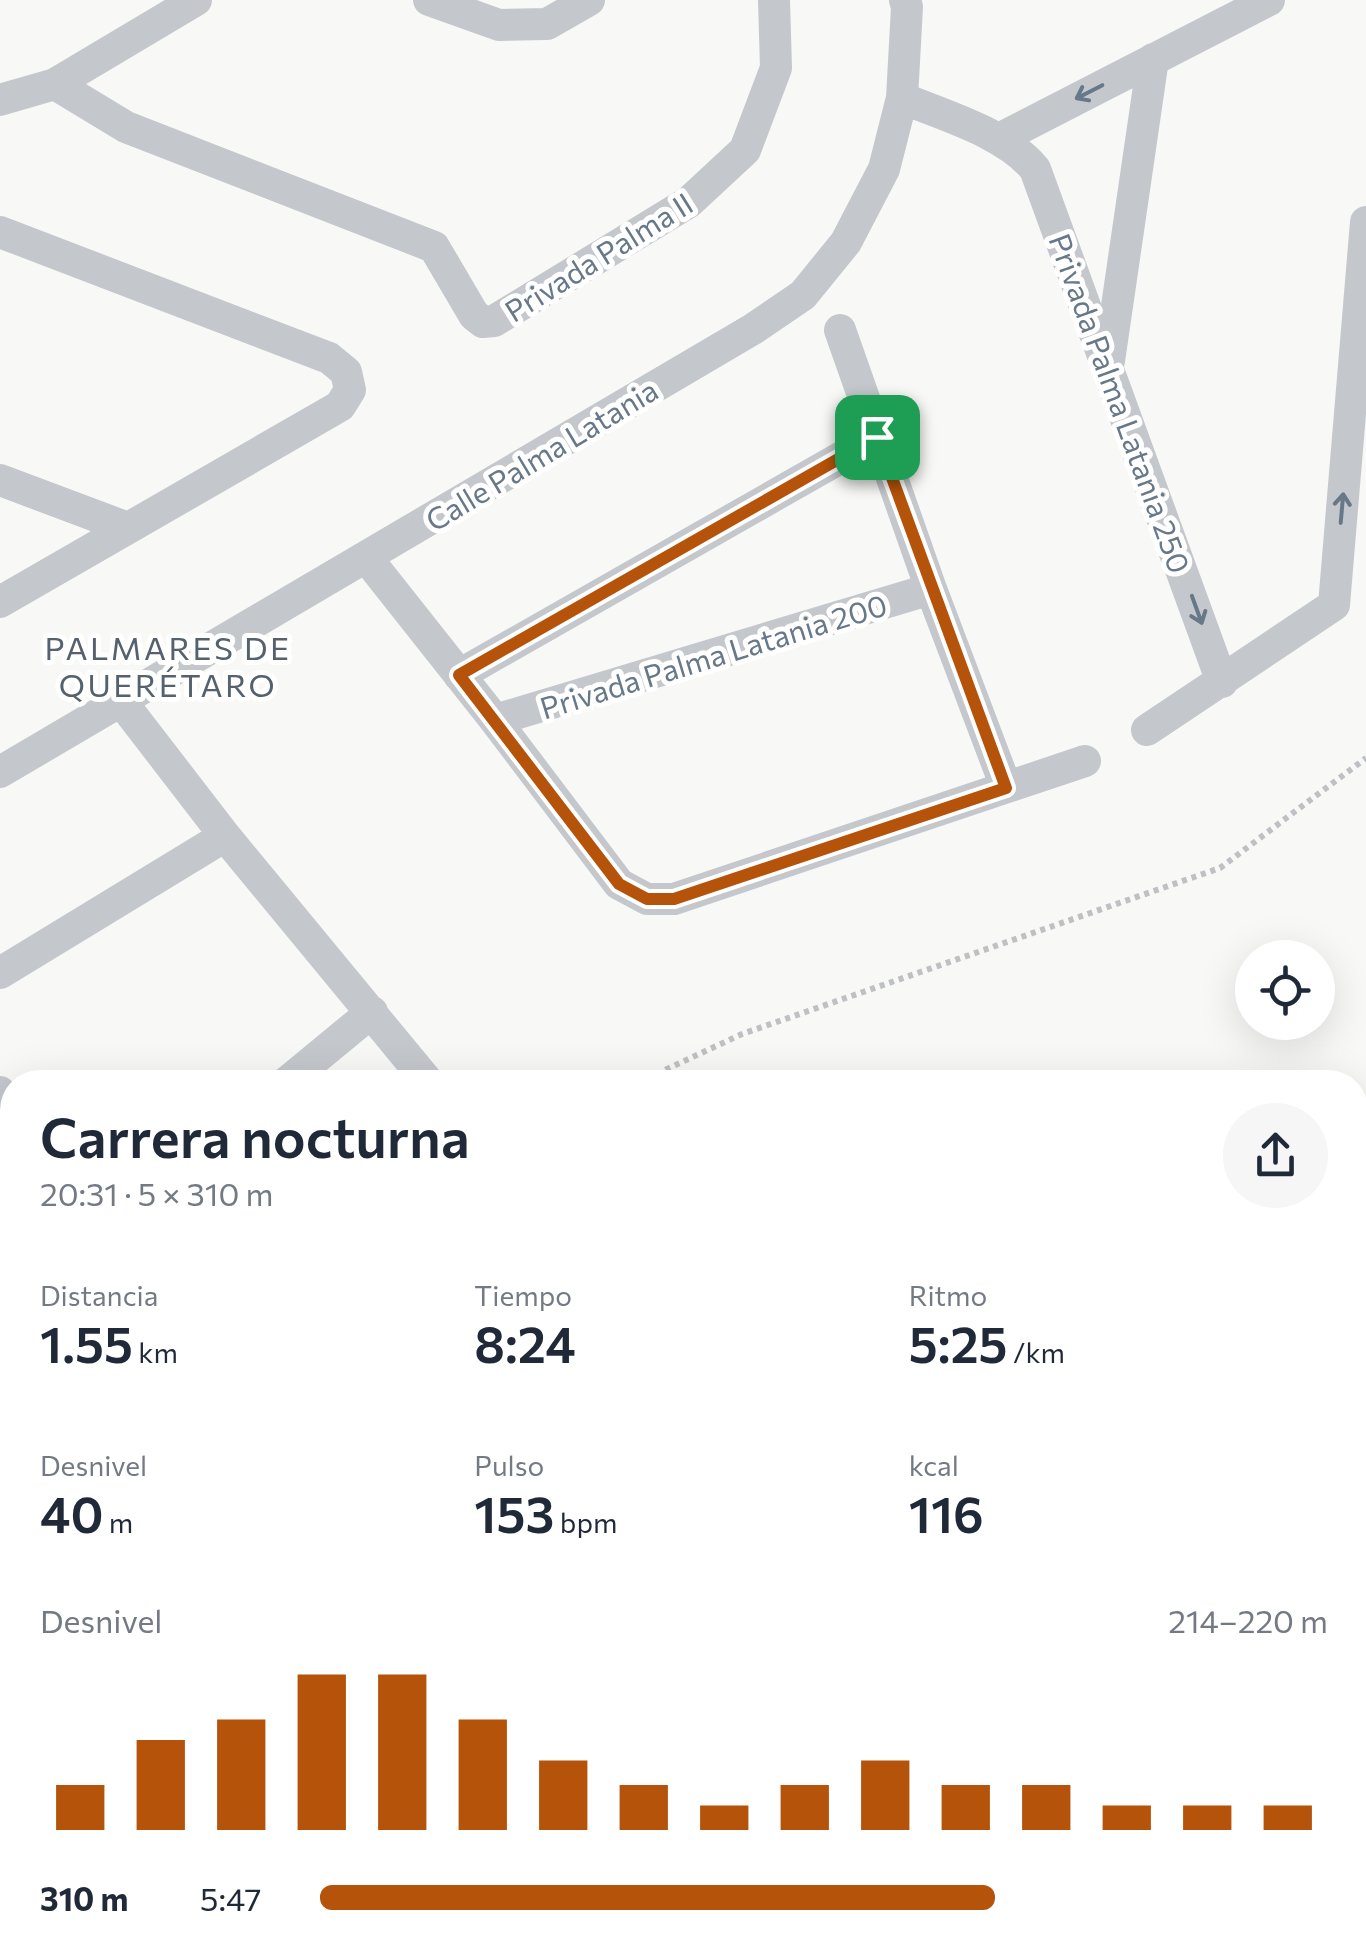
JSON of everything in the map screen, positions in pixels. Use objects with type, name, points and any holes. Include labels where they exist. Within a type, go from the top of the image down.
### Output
[{"type":"street","points":[[0,100],[55,84],[196,0]]},
{"type":"street","points":[[429,0],[499,25],[547,24],[589,0]]},
{"type":"street","name":"Privada Palma II","points":[[55,84],[126,126],[434,247],[474,314],[483,322],[494,321],[689,202],[745,150],[776,68],[774,0]]},
{"type":"street","name":"Calle Palma Latania","points":[[0,772],[753,329],[803,295],[846,242],[884,169],[902,98],[905,0]]},
{"type":"street","points":[[999,138],[1269,0]]},
{"type":"street","points":[[1108,365],[1153,58]]},
{"type":"street","name":"Privada Palma Latania 250","points":[[902,98],[999,138],[1036,169],[1222,682]]},
{"type":"street","points":[[0,110],[0,126]]},
{"type":"street","points":[[1147,730],[1334,605],[1366,222]]},
{"type":"street","points":[[0,232],[329,358],[346,372],[350,390],[340,406],[0,602]]},
{"type":"street","points":[[840,330],[1006,788]]},
{"type":"street","points":[[459,675],[877,437]]},
{"type":"street","points":[[0,480],[128,528]]},
{"type":"street","name":"Privada Palma Latania 200","points":[[366,557],[619,884],[647,899],[674,899],[1085,761]]},
{"type":"street","name":"Privada Palma Latania 200","points":[[495,720],[932,589]]},
{"type":"street","points":[[122,701],[225,836],[418,1070]]},
{"type":"street","points":[[0,973],[225,836]]},
{"type":"street","points":[[302,1070],[372,1012]]},
{"type":"path","points":[[666,1070],[742,1034],[1220,868],[1366,758]]},
{"type":"district","name":"PALMARES DE QUERÉTARO","points":[[168,666]]},
{"type":"route","points":[[877,437],[1006,788],[674,899],[647,899],[619,884],[459,675],[877,437]]}]
